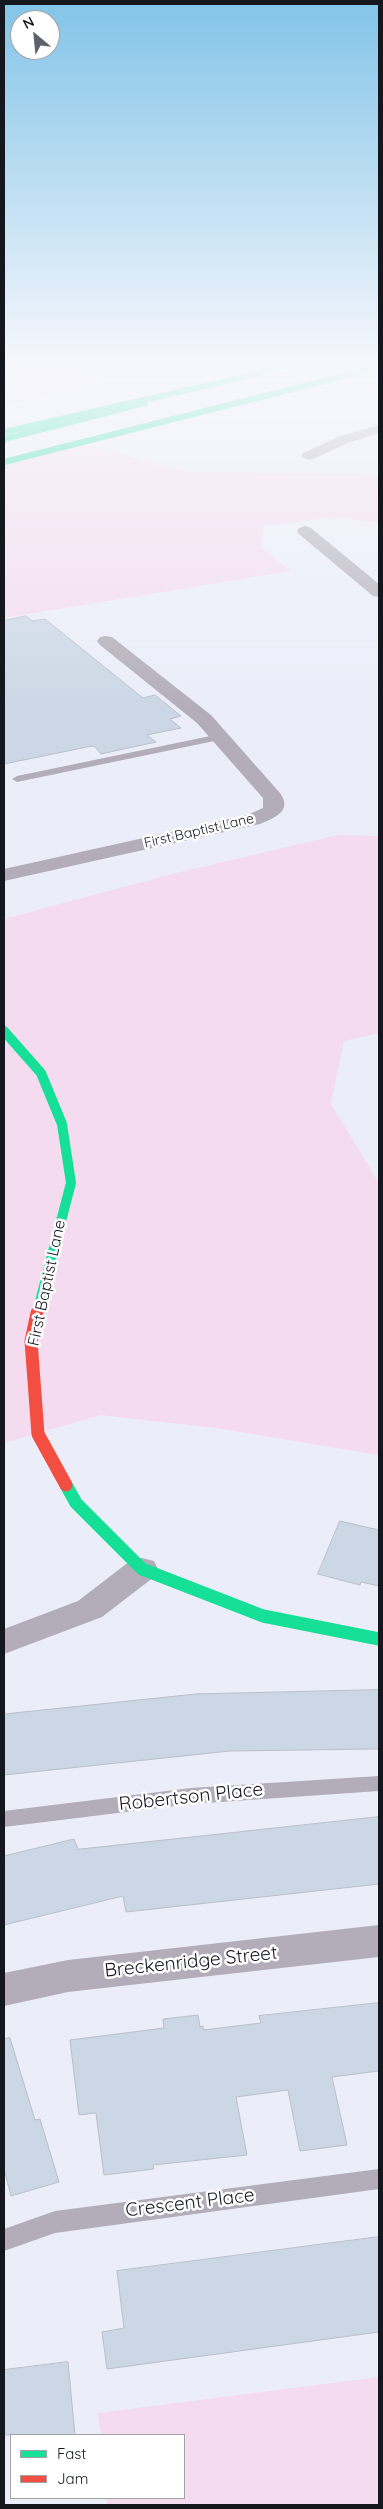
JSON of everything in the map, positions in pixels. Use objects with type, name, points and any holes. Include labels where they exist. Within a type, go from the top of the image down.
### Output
[{"type":"main road","name":"First Baptist Lane","points":[[4,1030],[41,1073],[62,1124],[71,1183],[50,1258],[31,1340],[38,1434],[76,1502],[142,1569],[263,1616],[379,1639]]},
{"type":"street","points":[[305,531],[379,592]]},
{"type":"street","name":"First Baptist Lane","points":[[4,875],[253,820],[274,810],[273,797],[220,737],[187,704],[106,641]]},
{"type":"street","points":[[4,1642],[90,1609],[142,1569]]},
{"type":"street","name":"Breckenridge Street","points":[[4,1990],[68,1976],[379,1941]]},
{"type":"lane","points":[[17,779],[220,737]]},
{"type":"lane","name":"Robertson Place","points":[[4,1819],[99,1806],[307,1785],[379,1783]]},
{"type":"lane","name":"Crescent Place","points":[[4,2240],[55,2222],[73,2219],[379,2179]]},
{"type":"shaded area","points":[[4,478],[379,478],[379,522],[329,518],[264,526],[261,548],[291,571],[4,618]]},
{"type":"shaded area","points":[[338,835],[379,836],[379,1033],[344,1041],[331,1104],[379,1183],[379,1455],[216,1428],[100,1415],[4,1443],[4,919],[172,874]]},
{"type":"shaded area","points":[[379,2377],[379,2505],[107,2505],[107,2499],[185,2499],[185,2434],[101,2434],[98,2413]]},
{"type":"building","points":[[26,616],[32,621],[45,619],[143,698],[155,695],[181,716],[170,719],[181,728],[147,735],[156,742],[101,754],[94,746],[4,764],[4,621]]},
{"type":"building","points":[[340,1521],[379,1530],[379,1586],[361,1582],[360,1585],[318,1574]]},
{"type":"building","points":[[379,1690],[379,1749],[230,1751],[4,1775],[4,1714],[196,1694]]},
{"type":"building","points":[[379,1817],[379,1884],[126,1912],[123,1896],[4,1925],[4,1856],[74,1839],[78,1849]]},
{"type":"building","points":[[379,2003],[379,2071],[332,2077],[347,2145],[300,2151],[288,2090],[236,2097],[247,2155],[153,2165],[154,2169],[104,2175],[96,2113],[79,2115],[70,2040],[164,2028],[163,2019],[198,2015],[200,2027],[203,2026],[203,2030],[261,2023],[259,2016]]},
{"type":"building","points":[[10,2038],[35,2120],[40,2119],[59,2182],[11,2196],[4,2169],[4,2039]]},
{"type":"building","points":[[379,2237],[379,2332],[107,2369],[102,2332],[124,2328],[117,2271]]},
{"type":"building","points":[[68,2362],[75,2434],[4,2435],[4,2370]]},
{"type":"traffic: fast","points":[[4,1031],[41,1073],[62,1124],[71,1183],[37,1313]]},
{"type":"traffic: fast","points":[[66,1485],[76,1503],[142,1569],[263,1616],[379,1639]]},
{"type":"traffic: jam","points":[[37,1313],[31,1341],[38,1434],[66,1485]]}]
